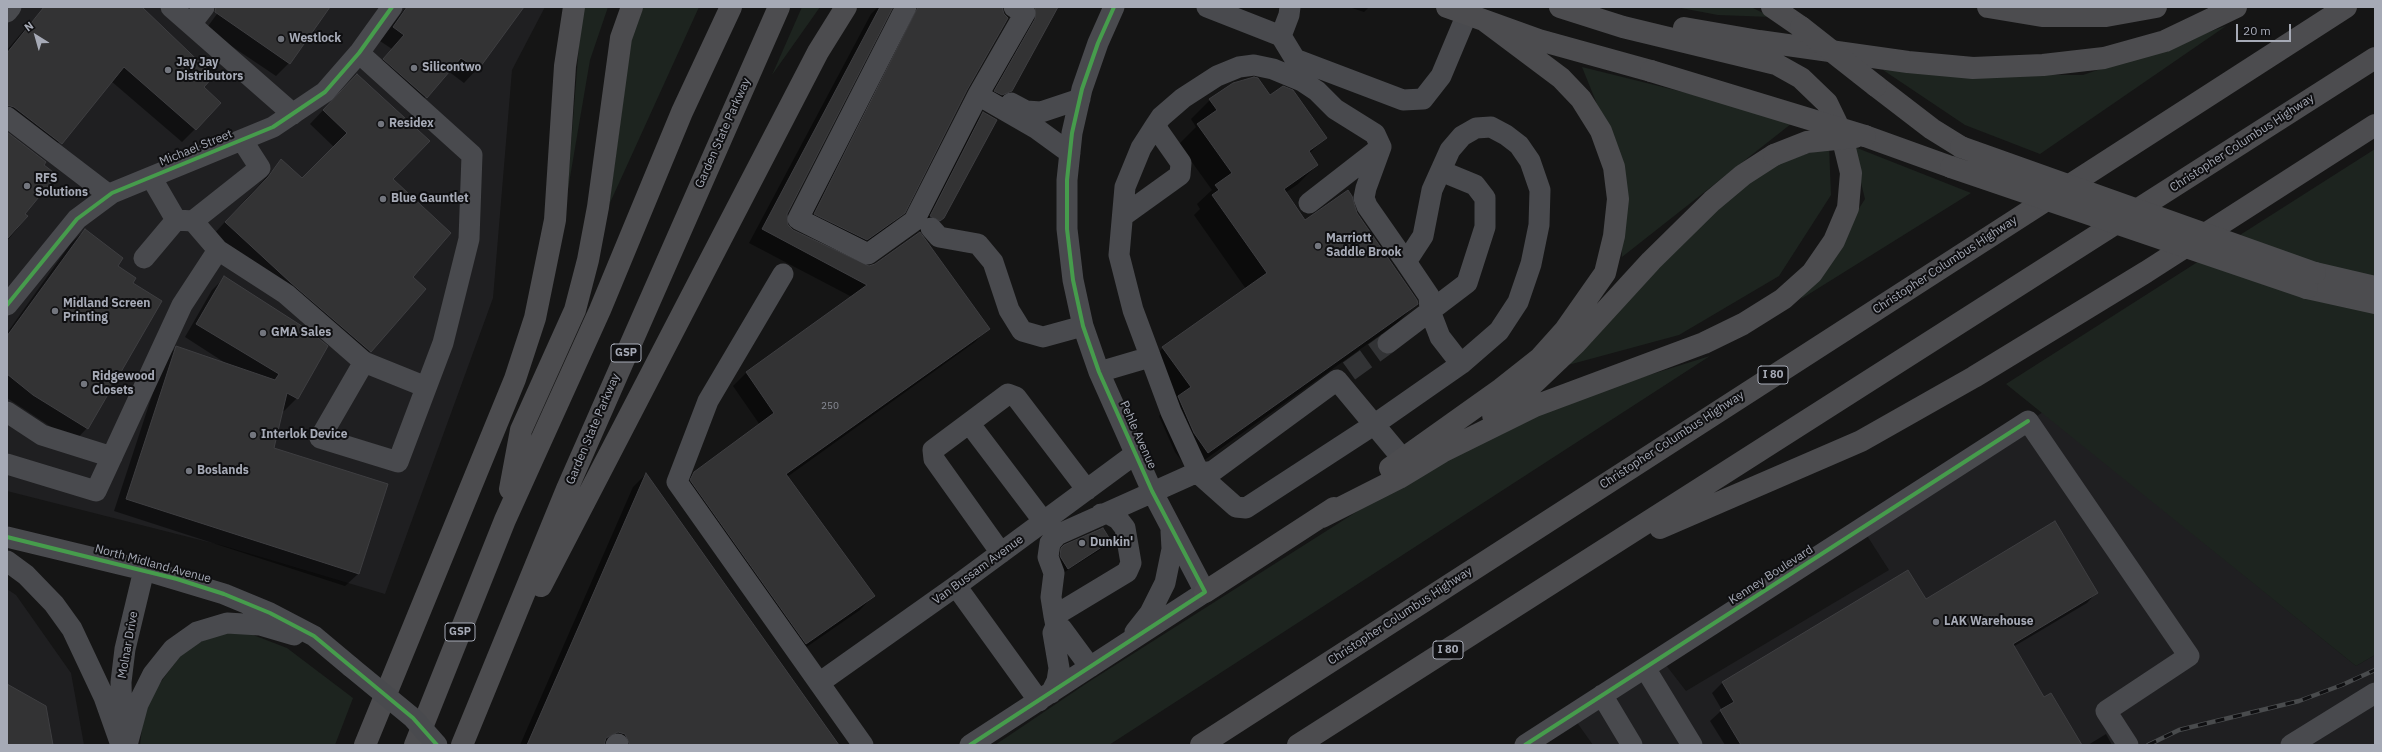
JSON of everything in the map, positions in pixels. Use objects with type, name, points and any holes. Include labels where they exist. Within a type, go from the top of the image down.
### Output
[{"type":"highway","points":[[365,745],[515,379],[535,318],[555,220],[566,66],[574,7]]},
{"type":"highway","points":[[505,520],[521,430],[575,310],[588,260],[598,207],[621,38],[632,7]]},
{"type":"highway","name":"GSP","points":[[415,745],[505,520],[597,317],[682,112],[731,7]]},
{"type":"highway","name":"Garden State Parkway","points":[[462,745],[567,489],[779,7]]},
{"type":"highway","points":[[480,702],[818,52],[846,7]]},
{"type":"highway","points":[[1447,7],[1539,40],[1651,71],[1865,136],[1951,167],[2311,281],[2375,303]]},
{"type":"highway","points":[[1407,465],[1442,452],[1535,406],[1704,343],[1750,320],[1783,299],[1812,273],[1834,241],[1848,208],[1851,172],[1841,132],[1827,103],[1801,78],[1776,64],[1623,27],[1560,7]]},
{"type":"highway","points":[[1569,7],[1759,41],[1908,62],[1973,68],[2043,65],[2104,58],[2165,41],[2236,7]]},
{"type":"highway","points":[[1772,7],[1801,27],[1932,129],[1961,147],[2311,281],[2375,287]]},
{"type":"highway","points":[[1988,7],[2042,16],[2106,16],[2156,7]]},
{"type":"highway","name":"Christopher Columbus Highway","points":[[1201,745],[2346,7]]},
{"type":"highway","points":[[1205,592],[1322,517],[1407,465],[1539,358],[1565,330],[1605,273],[1614,236],[1618,199],[1614,167],[1601,131],[1581,99],[1561,78],[1476,18]]},
{"type":"highway","name":"Christopher Columbus Highway","points":[[1298,745],[2375,58]]},
{"type":"highway","points":[[1597,555],[1867,437],[1974,377],[2133,280],[2375,125]]},
{"type":"highway","points":[[1442,452],[1533,384],[1575,344],[1651,262],[1712,201],[1743,175],[1774,155],[1807,142],[1865,136]]},
{"type":"street","points":[[7,12],[11,7]]},
{"type":"street","points":[[171,7],[293,114]]},
{"type":"street","points":[[191,24],[204,7]]},
{"type":"street","name":"Michael Street","points":[[10,296],[77,219],[109,195],[273,127],[325,92],[359,53],[392,7]]},
{"type":"street","points":[[906,7],[798,219],[868,254],[914,221],[981,91],[1025,13],[1014,7]]},
{"type":"street","name":"Pehle Avenue","points":[[1114,7],[1098,43],[1080,99],[1070,153],[1067,180],[1067,230],[1073,280],[1083,326],[1099,372],[1155,497],[1205,592]]},
{"type":"street","points":[[1207,7],[1281,36],[1295,59],[1403,100],[1423,99],[1441,76],[1476,18]]},
{"type":"street","points":[[1281,36],[1289,15],[1290,7]]},
{"type":"street","points":[[359,53],[472,155],[470,238],[443,343],[398,462],[320,438],[364,362]]},
{"type":"street","points":[[1406,262],[1423,236],[1430,211],[1432,190],[1450,150],[1462,136],[1476,128],[1491,127],[1506,135],[1519,146],[1530,161],[1540,190],[1539,225],[1531,264],[1518,302],[1499,331],[1461,364],[1375,424],[1246,508],[1236,507],[1200,475],[1171,412],[1132,310],[1119,256],[1125,187],[1141,148],[1161,117],[1183,98],[1217,76],[1239,66],[1254,65],[1273,69],[1302,81],[1317,91],[1335,109],[1375,134],[1381,147],[1366,188],[1364,198],[1366,206],[1430,296],[1430,311],[1440,337],[1461,364]]},
{"type":"street","points":[[981,91],[1026,111],[1040,112],[1080,99]]},
{"type":"street","points":[[981,91],[1070,153]]},
{"type":"street","points":[[7,117],[109,195]]},
{"type":"street","points":[[1123,216],[1180,175],[1181,163],[1155,126]]},
{"type":"street","points":[[144,258],[185,220],[260,168],[242,140]]},
{"type":"street","points":[[1309,203],[1381,147]]},
{"type":"street","points":[[1388,343],[1467,283],[1485,227],[1485,198],[1475,185],[1441,171]]},
{"type":"street","points":[[151,177],[185,220],[218,250],[286,294],[364,362],[426,388]]},
{"type":"street","points":[[931,228],[939,237],[978,244],[993,262],[1009,310],[1022,331],[1043,337],[1083,326]]},
{"type":"street","points":[[7,464],[96,490],[182,305],[218,250]]},
{"type":"street","points":[[783,274],[708,401],[677,482],[770,610],[863,745]]},
{"type":"street","points":[[1099,372],[1150,357]]},
{"type":"street","points":[[1125,528],[1131,518],[1155,497],[1191,475],[1200,475],[1213,471],[1343,376],[1375,424],[1407,465]]},
{"type":"street","points":[[1001,553],[934,459],[933,450],[1008,394],[1016,397],[1087,490]]},
{"type":"street","points":[[7,412],[42,435],[112,457]]},
{"type":"street","name":"Kenney Boulevard","points":[[1525,745],[2028,422],[2189,656],[2106,711],[2128,745]]},
{"type":"street","points":[[969,423],[1044,522]]},
{"type":"street","name":"Van Bussam Avenue","points":[[819,683],[956,586],[1135,454]]},
{"type":"street","points":[[1045,697],[1057,681],[1059,668],[1053,633],[1055,621],[1051,598],[1054,574],[1048,557],[1050,543],[1057,534],[1101,514],[1155,497]]},
{"type":"street","points":[[1055,621],[1126,572],[1131,563],[1125,528],[1118,519],[1109,514],[1101,514]]},
{"type":"street","points":[[1126,644],[1150,612],[1165,583],[1172,549],[1171,528]]},
{"type":"street","name":"North Midland Avenue","points":[[7,537],[144,570],[224,594],[270,613],[314,636],[413,718],[437,745]]},
{"type":"street","points":[[7,561],[26,575],[54,604],[72,629],[104,697],[122,745]]},
{"type":"street","name":"Molnar Drive","points":[[122,745],[121,720],[123,662],[144,570]]},
{"type":"street","points":[[956,586],[1045,697]]},
{"type":"street","points":[[970,745],[1205,592]]},
{"type":"street","points":[[1055,621],[1090,667]]},
{"type":"street","points":[[127,745],[138,704],[152,674],[173,649],[197,632],[227,623],[260,626],[297,636],[351,667]]},
{"type":"street","points":[[1645,668],[1692,745]]},
{"type":"street","points":[[2291,745],[2375,693]]},
{"type":"street","points":[[1602,696],[1632,745]]},
{"type":"shaded area","points":[[7,7],[545,7],[512,70],[493,298],[385,594],[224,546],[7,491]]},
{"type":"shaded area","points":[[582,7],[608,7],[590,60],[567,195]]},
{"type":"shaded area","points":[[639,7],[699,7],[609,205],[633,25]]},
{"type":"shaded area","points":[[802,7],[820,7],[772,75]]},
{"type":"shaded area","points":[[1676,7],[1751,7],[1771,17],[1718,15]]},
{"type":"shaded area","points":[[2226,26],[2040,154],[1965,125],[1883,70],[1970,75],[2083,75]]},
{"type":"shaded area","points":[[1582,67],[1796,120],[1622,257],[1622,166]]},
{"type":"shaded area","points":[[1829,146],[1831,195],[1779,276],[1679,335],[1568,365],[1614,308],[1757,171]]},
{"type":"shaded area","points":[[1852,146],[1971,193],[1801,299],[1865,199]]},
{"type":"shaded area","points":[[2375,149],[2375,655],[2356,666],[2006,384]]},
{"type":"shaded area","points":[[1710,356],[1109,745],[995,745],[1087,683],[1383,495],[1543,408]]},
{"type":"shaded area","points":[[2043,412],[2356,666],[2375,655],[2375,745],[1593,745],[1573,717],[1659,656],[1686,691],[1889,570],[1864,531]]},
{"type":"shaded area","points":[[7,589],[16,595],[71,673],[84,745],[7,745]]},
{"type":"shaded area","points":[[235,628],[287,648],[353,698],[335,745],[140,745],[145,703],[187,647]]},
{"type":"building","points":[[44,7],[142,7],[214,76],[204,87],[221,103],[196,130],[124,67],[62,144],[14,107],[7,105],[7,53]]},
{"type":"building","name":"Westlock","points":[[216,7],[330,7],[290,64],[215,12]]},
{"type":"building","points":[[407,7],[524,7],[478,70],[461,58],[427,98],[383,59],[404,35],[393,27]]},
{"type":"building","points":[[880,7],[893,7],[787,214],[788,225],[793,230],[869,266],[875,264],[920,232],[990,329],[786,474],[875,596],[806,644],[690,480],[694,472],[774,413],[746,372],[867,285],[762,229]]},
{"type":"building","points":[[918,7],[1002,7],[1004,14],[1008,18],[967,90],[905,213],[867,240],[814,214]]},
{"type":"building","points":[[1035,7],[1058,7],[1012,91],[1002,95],[994,91],[1035,19]]},
{"type":"building","points":[[357,74],[430,141],[393,179],[451,233],[413,277],[426,289],[371,352],[290,282],[225,222],[268,177],[281,159],[302,178],[347,133],[323,110]]},
{"type":"building","name":"Marriott Saddle Brook","points":[[1254,77],[1258,78],[1270,95],[1283,86],[1293,90],[1327,138],[1309,151],[1318,165],[1284,189],[1305,220],[1348,190],[1352,196],[1357,213],[1417,300],[1418,304],[1208,453],[1194,433],[1178,396],[1191,387],[1162,347],[1267,273],[1212,195],[1219,190],[1215,185],[1232,173],[1197,124],[1217,110],[1209,99],[1233,83]]},
{"type":"building","points":[[983,112],[997,120],[944,218],[940,221],[930,216]]},
{"type":"building","name":"RFS Solutions","points":[[7,132],[46,162],[44,165],[57,175],[25,214],[28,216],[7,239]]},
{"type":"building","points":[[85,229],[123,258],[118,266],[136,278],[133,283],[162,301],[88,429],[33,395],[7,374],[7,336]]},
{"type":"building","points":[[224,276],[308,330],[328,346],[298,399],[287,393],[274,448],[388,484],[359,574],[126,499],[176,346],[275,380],[279,374],[196,324]]},
{"type":"building","points":[[646,473],[839,745],[630,745],[625,734],[618,732],[606,738],[604,745],[527,745]]},
{"type":"building","name":"LAK Warehouse","points":[[2055,521],[2098,593],[2013,644],[2044,697],[2051,693],[2082,745],[1741,745],[1720,710],[1734,702],[1722,682],[1908,570],[1926,599]]},
{"type":"building","name":"Dunkin'","points":[[1103,528],[1111,541],[1068,569],[1060,556],[1061,548],[1064,545]]},
{"type":"building","points":[[7,684],[46,706],[53,745],[7,745]]},
{"type":"tunnel","points":[[1349,371],[1388,343]]},
{"type":"railway","points":[[2148,745],[2179,730],[2299,701],[2342,685],[2375,670]]},
{"type":"cycle path","points":[[7,305],[77,219],[112,193],[273,127],[325,92],[359,53],[392,7]]},
{"type":"cycle path","points":[[970,745],[1205,592],[1152,491],[1099,372],[1083,326],[1073,280],[1067,229],[1067,180],[1072,133],[1082,89],[1098,43],[1114,7]]},
{"type":"cycle path","points":[[1525,745],[2028,421]]},
{"type":"cycle path","points":[[7,537],[177,579],[224,594],[270,613],[314,636],[413,718],[437,745]]},
{"type":"place","name":"Westlock","points":[[281,39]]},
{"type":"place","name":"Silicontwo","points":[[414,68]]},
{"type":"place","name":"Jay Jay Distributors","points":[[168,70]]},
{"type":"place","name":"Residex","points":[[381,124]]},
{"type":"place","name":"RFS Solutions","points":[[27,186]]},
{"type":"place","name":"Blue Gauntlet","points":[[383,199]]},
{"type":"place","name":"Marriott Saddle Brook","points":[[1318,246]]},
{"type":"place","name":"Midland Screen Printing","points":[[55,311]]},
{"type":"place","name":"GMA Sales","points":[[263,333]]},
{"type":"place","name":"Ridgewood Closets","points":[[84,384]]},
{"type":"place","name":"Interlok Device","points":[[253,435]]},
{"type":"place","name":"Boslands","points":[[189,471]]},
{"type":"place","name":"Dunkin'","points":[[1082,543]]},
{"type":"place","name":"LAK Warehouse","points":[[1936,622]]}]
